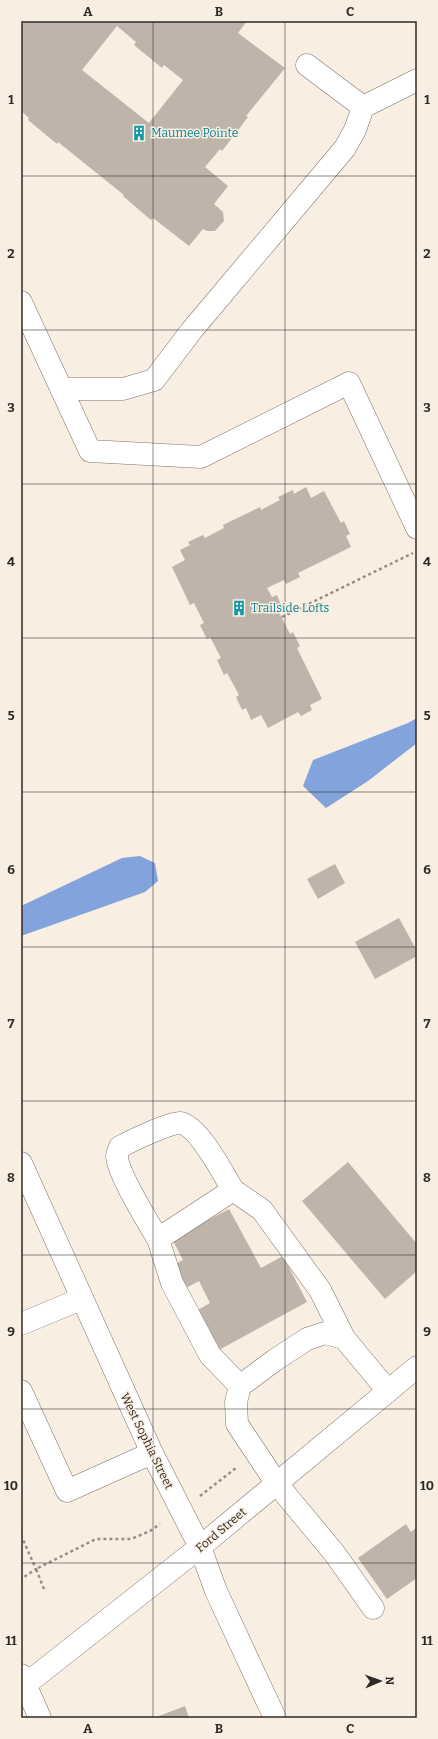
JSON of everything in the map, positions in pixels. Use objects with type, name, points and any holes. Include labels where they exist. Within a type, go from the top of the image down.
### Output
[{"type":"main road","points":[[307,65],[363,107]]},
{"type":"main road","points":[[61,390],[122,389],[154,380],[192,330],[346,148],[355,130],[363,107],[417,80]]},
{"type":"main road","points":[[21,302],[90,451],[201,456],[349,384],[417,528]]},
{"type":"main road","points":[[240,1386],[210,1355],[172,1283],[158,1239],[142,1214],[119,1165],[117,1155],[120,1147],[157,1130],[180,1123],[191,1127],[217,1163],[233,1190],[262,1210],[320,1290],[344,1338],[388,1391]]},
{"type":"main road","name":"West Sophia Street","points":[[21,1163],[81,1299],[152,1453],[200,1547],[216,1591],[275,1718]]},
{"type":"main road","points":[[158,1239],[233,1190]]},
{"type":"main road","points":[[21,1324],[81,1299]]},
{"type":"main road","points":[[344,1338],[325,1333],[307,1339],[240,1386],[236,1402],[236,1424],[277,1484],[335,1554],[373,1608]]},
{"type":"main road","name":"Ford Street","points":[[23,1682],[200,1547],[417,1367]]},
{"type":"main road","points":[[21,1391],[66,1491],[152,1453]]},
{"type":"main road","points":[[23,1682],[40,1718]]},
{"type":"path","points":[[282,617],[417,551]]},
{"type":"path","points":[[21,1535],[44,1589]]},
{"type":"path","points":[[21,1579],[36,1569]]},
{"type":"water","points":[[417,718],[417,743],[368,781],[326,808],[303,786],[313,760],[408,723]]},
{"type":"water","points":[[140,856],[155,863],[158,881],[145,892],[21,936],[21,906],[122,858]]},
{"type":"building","name":"Maumee Pointe","points":[[25,21],[247,21],[238,33],[285,68],[246,116],[248,117],[222,151],[220,149],[205,167],[228,186],[214,204],[223,212],[224,221],[215,231],[207,231],[203,229],[189,246],[153,218],[151,220],[123,196],[124,195],[28,120],[29,118],[21,111],[21,26]],"holes":[[[117,26],[136,42],[134,45],[162,68],[164,65],[183,80],[149,123],[82,70]]]},
{"type":"building","name":"Trailside Lofts","points":[[306,487],[311,498],[324,491],[341,523],[344,521],[350,534],[346,536],[351,547],[298,573],[300,577],[286,584],[284,580],[267,588],[272,597],[277,595],[283,610],[279,612],[290,634],[293,632],[300,646],[297,648],[322,699],[310,705],[312,710],[301,716],[298,712],[268,728],[261,715],[251,720],[246,708],[242,710],[236,697],[239,695],[227,673],[224,675],[217,660],[221,658],[210,637],[207,639],[200,625],[204,623],[194,603],[190,605],[172,567],[185,560],[180,550],[190,545],[188,542],[203,535],[205,538],[224,528],[223,525],[260,507],[261,510],[280,500],[278,497],[293,490],[294,494]]},
{"type":"building","points":[[335,864],[345,883],[318,899],[307,879]]},
{"type":"building","points":[[399,918],[417,951],[417,956],[375,979],[355,942]]},
{"type":"building","points":[[348,1162],[417,1244],[417,1271],[385,1299],[302,1201]]},
{"type":"building","points":[[229,1209],[261,1268],[283,1256],[307,1302],[217,1351],[196,1311],[210,1303],[199,1281],[186,1288],[173,1265],[183,1260],[172,1239]]},
{"type":"building","points":[[406,1524],[411,1532],[417,1527],[417,1578],[387,1599],[358,1558]]},
{"type":"building","points":[[185,1706],[189,1718],[154,1718]]},
{"type":"place","name":"Maumee Pointe","points":[[139,133]]},
{"type":"place","name":"Trailside Lofts","points":[[239,608]]}]
